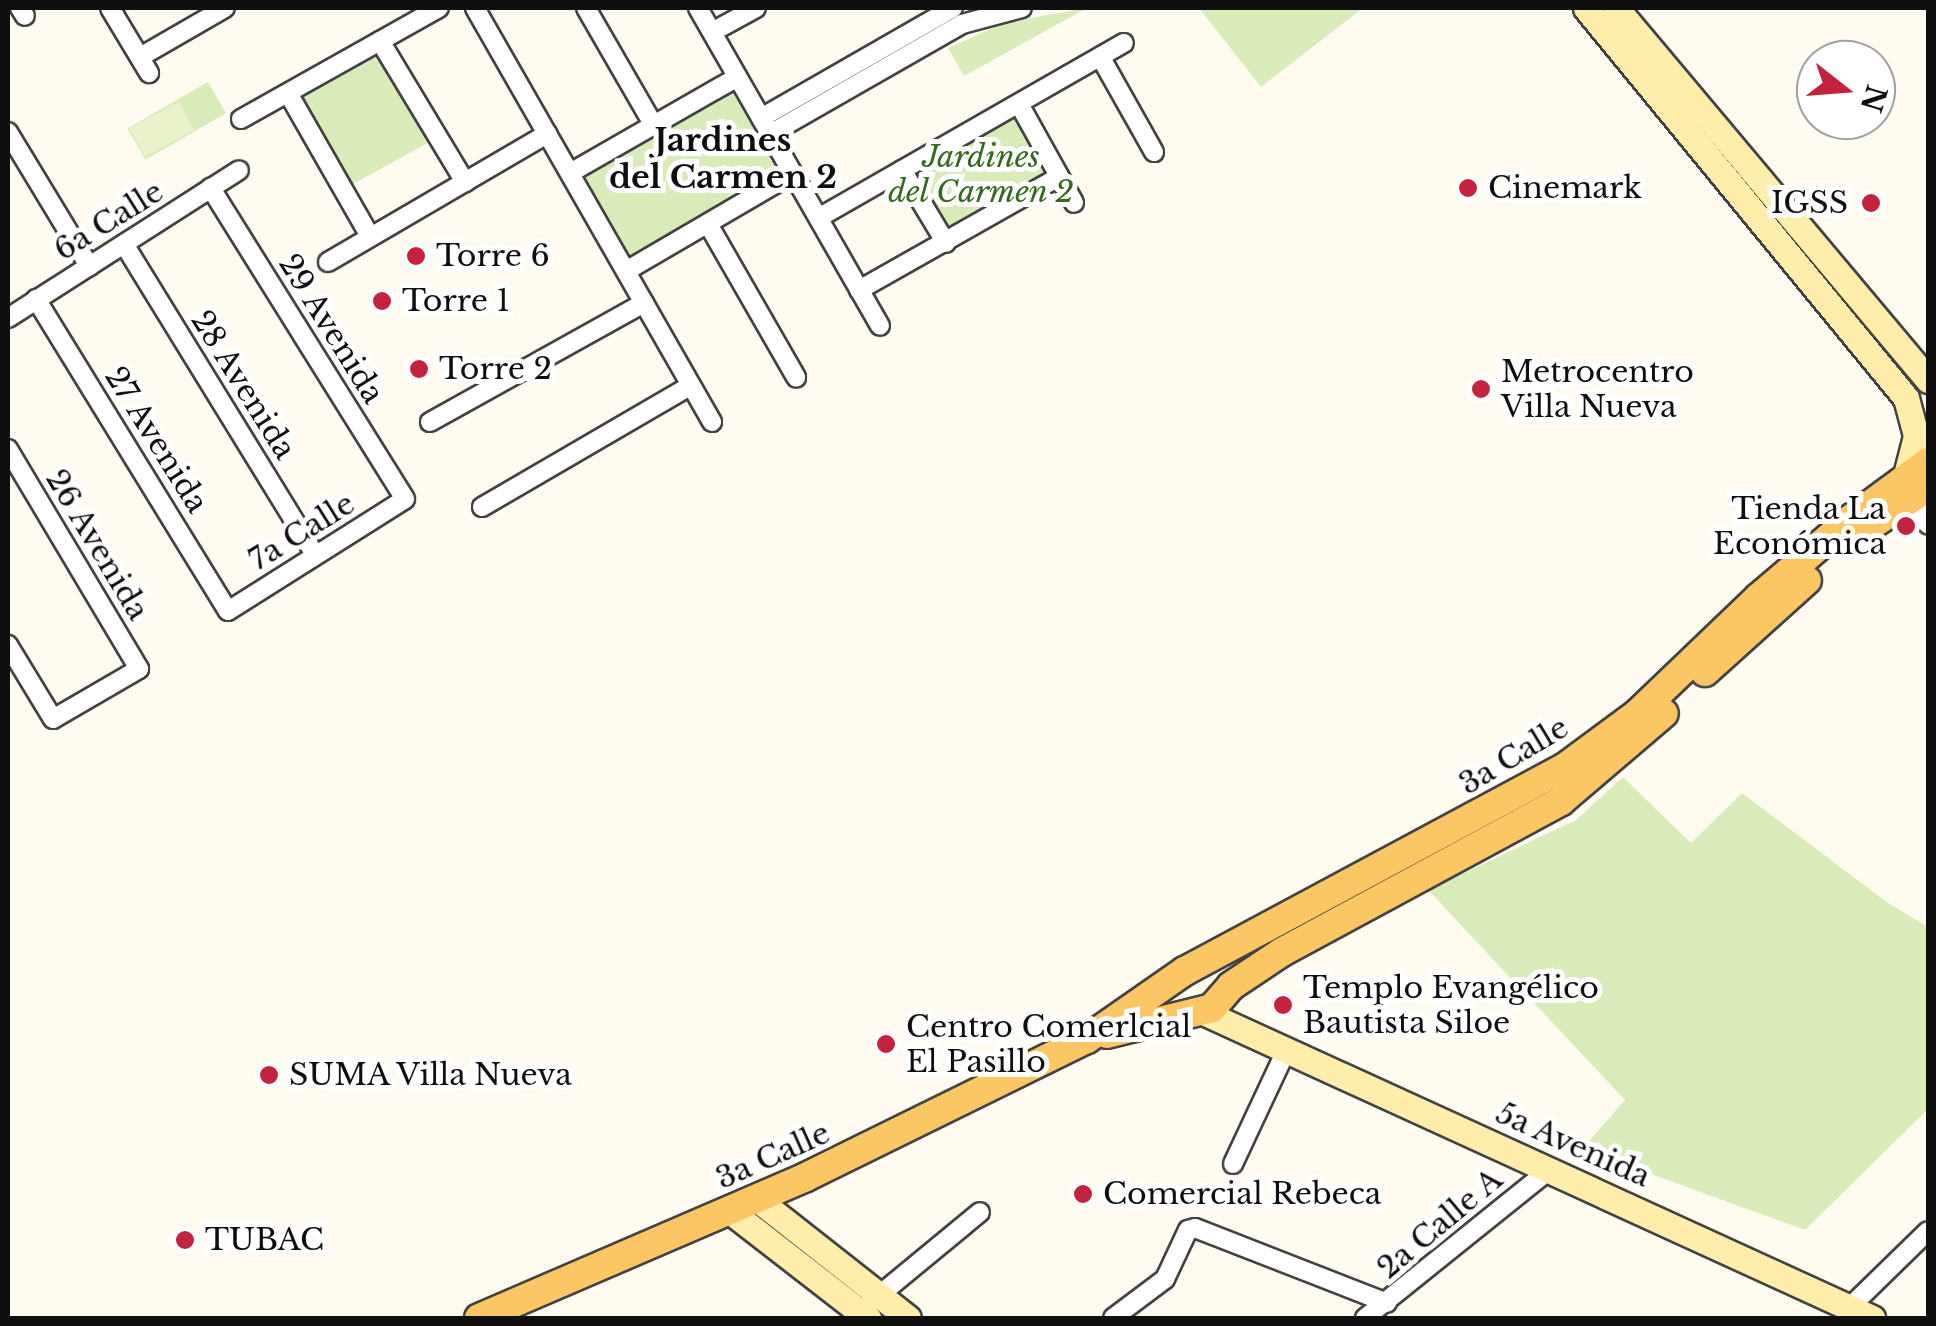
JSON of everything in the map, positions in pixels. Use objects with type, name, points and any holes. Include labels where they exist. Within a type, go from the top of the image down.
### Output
[{"type":"main road","points":[[1586,8],[1906,398],[1916,436],[1918,481]]},
{"type":"main road","points":[[1616,8],[1928,380]]},
{"type":"main road","name":"3a Calle","points":[[479,1318],[757,1199],[1086,1039],[1180,976],[1564,768],[1637,714],[1758,598],[1918,481]]},
{"type":"main road","name":"3a Calle","points":[[1086,1039],[1198,1013],[1242,977],[1396,887],[1562,801],[1650,727],[1918,481]]},
{"type":"main road","points":[[1180,976],[1174,998],[1198,1013]]},
{"type":"main road","points":[[1242,977],[1232,994],[1230,1009],[1246,1033]]},
{"type":"main road","name":"5a Avenida","points":[[1198,1013],[1860,1313]]},
{"type":"main road","points":[[757,1199],[864,1311]]},
{"type":"main road","points":[[730,1211],[864,1311],[908,1318]]},
{"type":"street","points":[[110,8],[144,65],[226,8]]},
{"type":"street","points":[[241,119],[439,8]]},
{"type":"street","points":[[476,8],[712,422]]},
{"type":"street","points":[[586,8],[653,124]]},
{"type":"street","points":[[698,8],[880,326]]},
{"type":"street","points":[[712,32],[756,8]]},
{"type":"street","points":[[766,126],[956,13],[1022,8]]},
{"type":"street","points":[[380,40],[465,182]]},
{"type":"street","points":[[820,217],[1124,43]]},
{"type":"street","points":[[1101,58],[1154,152]]},
{"type":"street","points":[[570,173],[736,78]]},
{"type":"street","points":[[288,93],[370,236]]},
{"type":"street","points":[[1019,104],[1074,203]]},
{"type":"street","points":[[8,132],[89,266]]},
{"type":"street","points":[[328,262],[547,134]]},
{"type":"street","name":"6a Calle","points":[[8,318],[239,170]]},
{"type":"street","points":[[902,170],[946,243]]},
{"type":"street","points":[[626,271],[792,174]]},
{"type":"street","points":[[859,290],[1059,176]]},
{"type":"street","name":"29 Avenida","points":[[211,188],[405,500]]},
{"type":"street","points":[[708,224],[796,377]]},
{"type":"street","name":"28 Avenida","points":[[124,244],[315,555]]},
{"type":"street","name":"27 Avenida","points":[[36,299],[228,611]]},
{"type":"street","points":[[430,422],[644,303]]},
{"type":"street","points":[[482,507],[690,386]]},
{"type":"street","name":"26 Avenida","points":[[8,449],[139,668],[53,719],[8,645]]},
{"type":"street","points":[[1918,481],[1928,525]]},
{"type":"street","name":"7a Calle","points":[[228,611],[405,500]]},
{"type":"street","points":[[1233,1164],[1286,1051]]},
{"type":"street","name":"2a Calle A","points":[[1364,1318],[1387,1304],[1549,1170]]},
{"type":"street","points":[[864,1311],[980,1212]]},
{"type":"street","points":[[1113,1318],[1165,1279],[1188,1230],[1201,1228],[1387,1304]]},
{"type":"street","points":[[1860,1313],[1928,1231]]},
{"type":"green space","points":[[1087,8],[964,76],[948,48],[1004,23]]},
{"type":"green space","points":[[1199,8],[1363,8],[1261,87]]},
{"type":"green space","points":[[377,52],[427,143],[351,185],[301,94]]},
{"type":"green space","points":[[208,82],[226,113],[145,160],[127,128]]},
{"type":"green space","name":"Jardines del Carmen 2","points":[[734,90],[780,173],[629,257],[583,174]]},
{"type":"green space","points":[[179,102],[194,130],[145,157],[130,128]]},
{"type":"green space","name":"Jardines del Carmen 2","points":[[1015,114],[1049,176],[946,233],[912,171]]},
{"type":"green space","points":[[1623,777],[1691,843],[1742,793],[1888,903],[1928,927],[1928,1109],[1805,1230],[1582,1149],[1625,1100],[1428,890],[1576,820]]},
{"type":"place","name":"Cinemark","points":[[1468,188]]},
{"type":"place","name":"IGSS","points":[[1871,203]]},
{"type":"place","name":"Torre 6","points":[[416,256]]},
{"type":"place","name":"Torre 1","points":[[382,301]]},
{"type":"place","name":"Torre 2","points":[[419,369]]},
{"type":"place","name":"Metrocentro Villa Nueva","points":[[1481,389]]},
{"type":"place","name":"Tienda La Económica","points":[[1906,526]]},
{"type":"place","name":"Templo Evangélico Bautista Siloe","points":[[1283,1005]]},
{"type":"place","name":"Centro Comerlcial El Pasillo","points":[[886,1044]]},
{"type":"place","name":"SUMA Villa Nueva","points":[[269,1075]]},
{"type":"place","name":"Comercial Rebeca","points":[[1083,1194]]},
{"type":"place","name":"TUBAC","points":[[185,1240]]},
{"type":"district","name":"Jardines del Carmen 2","points":[[723,160]]}]
